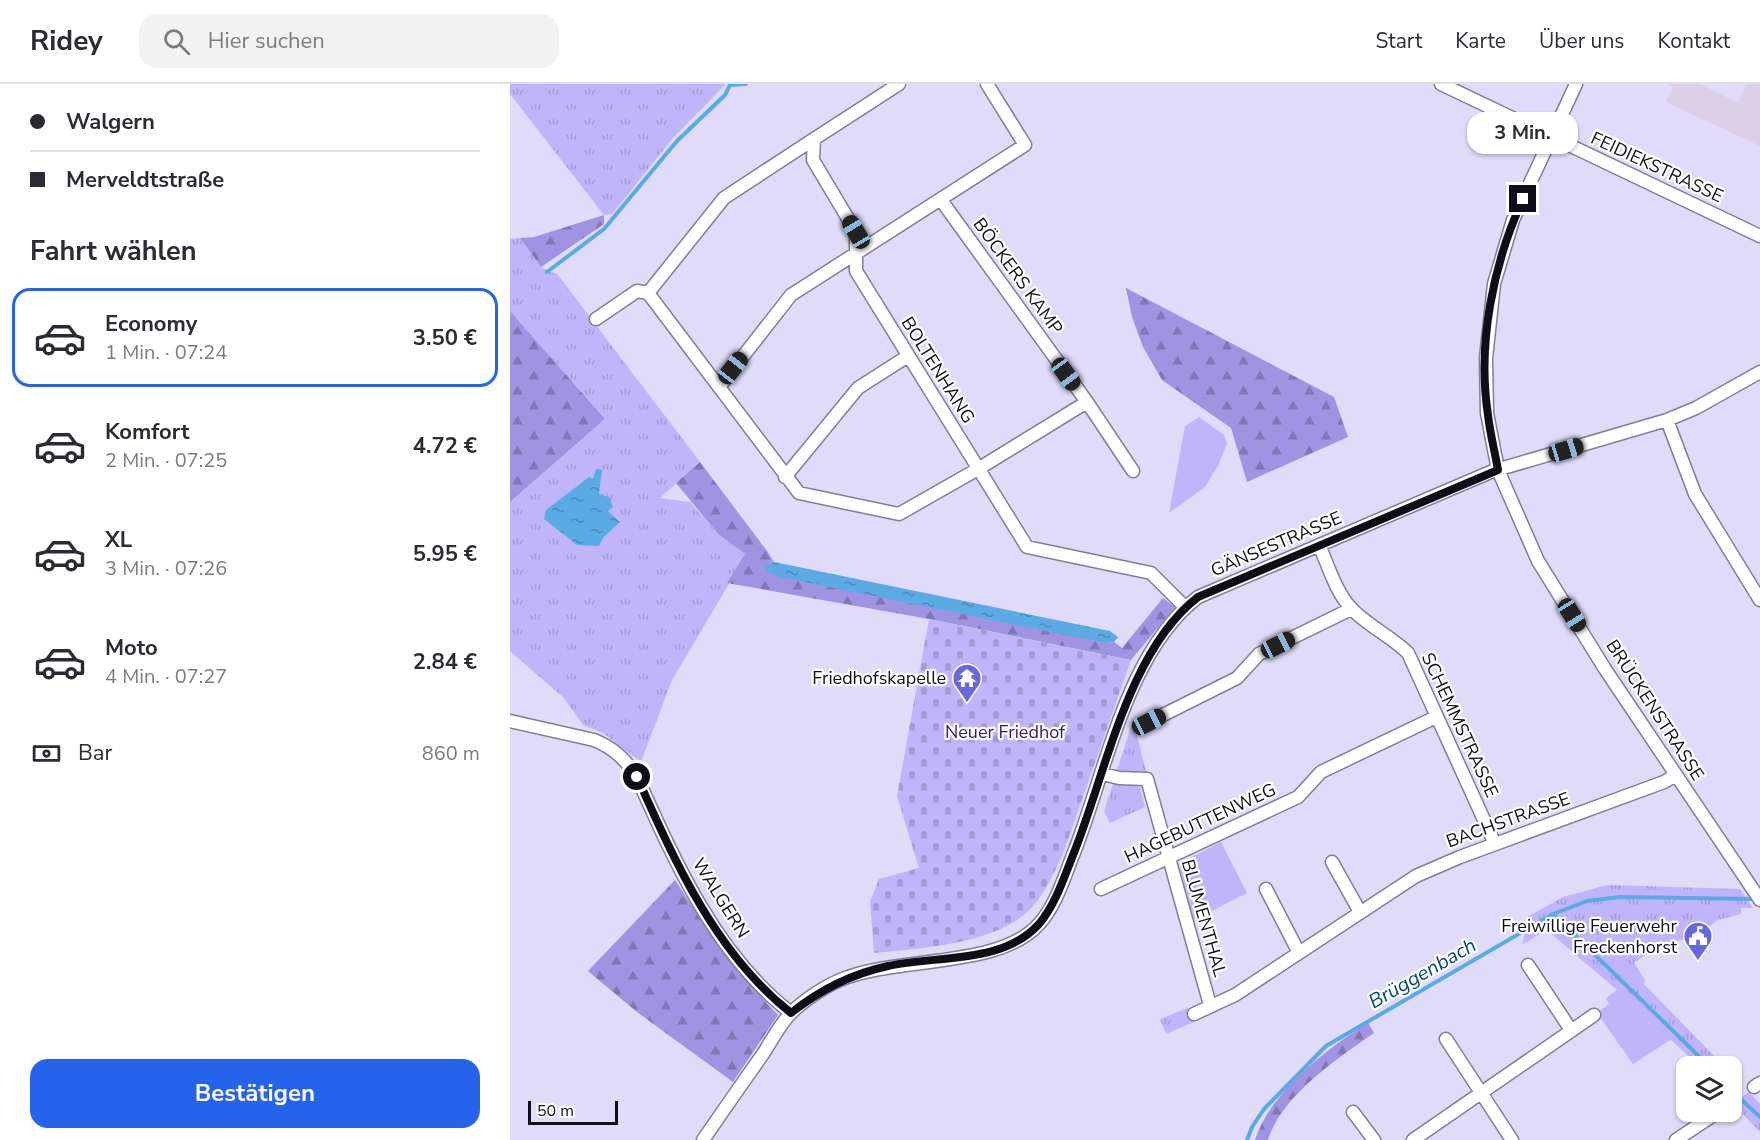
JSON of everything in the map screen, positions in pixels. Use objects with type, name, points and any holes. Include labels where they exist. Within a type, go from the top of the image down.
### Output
[{"type":"street","points":[[648,293],[724,198],[899,84]]},
{"type":"street","points":[[719,387],[791,295],[1025,145],[987,84]]},
{"type":"street","name":"FEIDIEKSTRASSE","points":[[1441,84],[1760,236]]},
{"type":"street","name":"BRÜCKENSTRASSE","points":[[1575,84],[1513,220],[1494,284],[1486,358],[1487,413],[1498,470],[1538,561],[1605,669],[1760,900]]},
{"type":"street","name":"BOLTENHANG","points":[[814,140],[813,160],[856,232],[856,271],[1027,547],[1151,573],[1185,607]]},
{"type":"street","name":"BÖCKERS KAMP","points":[[941,200],[1087,402],[1133,471]]},
{"type":"street","points":[[596,319],[637,291],[648,293],[799,493],[899,514],[1087,402]]},
{"type":"street","points":[[785,477],[858,388],[908,356]]},
{"type":"street","name":"GÄNSESTRASSE","points":[[791,1013],[840,980],[889,966],[989,952],[1025,935],[1037,926],[1050,909],[1083,831],[1134,681],[1185,607],[1198,597],[1498,470],[1667,420],[1696,408],[1760,372]]},
{"type":"street","points":[[1667,420],[1695,494],[1760,600]]},
{"type":"street","name":"SCHEMMSTRASSE","points":[[1319,544],[1342,596],[1351,609],[1396,641],[1408,653],[1495,844]]},
{"type":"street","points":[[1149,722],[1237,678],[1259,654],[1351,609]]},
{"type":"street","name":"HAGEBUTTENWEG","points":[[1101,889],[1298,797],[1321,772],[1436,717]]},
{"type":"street","name":"WALGERN","points":[[510,721],[606,744],[627,762],[637,777],[686,879],[712,923],[758,983],[791,1013]]},
{"type":"street","name":"BLUMENTHAL","points":[[1103,774],[1119,778],[1147,780],[1210,1005]]},
{"type":"street","name":"BACHSTRASSE","points":[[1194,1014],[1235,994],[1416,876],[1495,844],[1664,782],[1676,775]]},
{"type":"street","points":[[1332,862],[1360,912]]},
{"type":"street","points":[[1266,889],[1299,953]]},
{"type":"street","points":[[1528,965],[1571,1030]]},
{"type":"street","points":[[704,1140],[791,1013]]},
{"type":"street","points":[[1413,1140],[1594,1015]]},
{"type":"street","points":[[1446,1039],[1512,1140]]},
{"type":"street","points":[[1353,1112],[1374,1140]]},
{"type":"street","points":[[1676,1140],[1703,1122]]},
{"type":"shaded area","points":[[1668,84],[1700,84],[1738,103],[1746,84],[1760,84],[1760,146],[1666,102],[1673,87]]},
{"type":"green space","points":[[510,84],[725,85],[673,138],[612,214],[604,215],[510,94]]},
{"type":"green space","points":[[604,215],[604,224],[541,267],[520,238],[534,237]]},
{"type":"green space","points":[[520,238],[541,267],[558,275],[700,462],[660,498],[690,502],[718,534],[746,555],[672,680],[641,762],[603,733],[583,725],[564,698],[510,651],[510,502],[605,419],[510,311],[510,239]],"holes":[[[593,479],[608,511],[620,522],[604,537],[599,546]]]},
{"type":"green space","points":[[1126,288],[1334,397],[1348,437],[1247,482],[1231,428],[1162,380],[1143,347],[1132,317]]},
{"type":"green space","points":[[510,311],[605,419],[510,502]]},
{"type":"green space","points":[[1199,417],[1224,435],[1227,443],[1219,464],[1205,487],[1169,513],[1185,426]]},
{"type":"green space","points":[[700,462],[767,551],[774,562],[767,566],[1105,643],[1114,642],[1122,648],[1163,598],[1175,607],[1131,660],[929,619],[727,583],[745,554],[718,534],[676,483]]},
{"type":"green space","name":"Neuer Friedhof","points":[[929,619],[1131,660],[1063,854],[1046,888],[1032,907],[1018,919],[980,936],[936,946],[874,953],[870,902],[879,879],[919,868],[897,796]]},
{"type":"green space","points":[[1133,721],[1147,774],[1116,773]]},
{"type":"green space","points":[[1113,784],[1137,784],[1140,787],[1145,807],[1110,823],[1104,811]]},
{"type":"green space","points":[[1221,842],[1247,893],[1194,920],[1180,868],[1182,862]]},
{"type":"green space","points":[[675,880],[723,950],[778,1015],[733,1082],[637,1012],[588,971]]},
{"type":"green space","points":[[1607,885],[1740,889],[1753,908],[1741,908],[1741,914],[1718,920],[1692,939],[1665,942],[1634,963],[1646,981],[1643,983],[1714,1056],[1688,1056],[1671,1040],[1667,1042],[1617,990],[1547,930],[1523,944],[1527,917],[1563,897]]},
{"type":"green space","points":[[1617,990],[1667,1042],[1633,1064],[1597,1013],[1609,1004],[1606,998]]},
{"type":"green space","points":[[1188,1008],[1194,1022],[1166,1034],[1160,1019]]},
{"type":"green space","points":[[1368,1023],[1374,1033],[1328,1066],[1298,1093],[1285,1108],[1268,1140],[1255,1140],[1262,1123],[1286,1089],[1335,1045]]},
{"type":"green space","points":[[1749,1092],[1760,1104],[1760,1132],[1742,1113],[1742,1097]]},
{"type":"water","points":[[596,469],[602,470],[599,493],[610,498],[613,507],[608,511],[620,522],[604,537],[599,546],[577,545],[544,519],[546,510],[589,477],[593,479]]},
{"type":"water","points":[[774,562],[1110,631],[1118,637],[1114,642],[1105,643],[780,577],[767,571],[766,566]]},
{"type":"waterway","points":[[547,272],[604,229],[677,141],[725,95],[730,85],[746,84]]},
{"type":"waterway","name":"Brüggenbach","points":[[1247,1140],[1252,1127],[1264,1109],[1326,1046],[1553,914],[1587,901],[1620,897],[1756,899]]},
{"type":"waterway","points":[[1553,914],[1699,1056]]},
{"type":"waterway","points":[[1742,1100],[1760,1117]]},
{"type":"place","name":"Friedhofskapelle","points":[[967,704]]},
{"type":"place","name":"Freiwillige Feuerwehr Freckenhorst","points":[[1698,962]]},
{"type":"route","points":[[637,777],[686,879],[712,923],[742,965],[791,1013],[821,990],[840,980],[889,966],[989,952],[1025,935],[1037,926],[1050,909],[1063,879],[1083,831],[1134,681],[1185,607],[1198,597],[1319,544],[1498,470],[1487,413],[1486,358],[1489,317],[1503,249],[1523,199]]}]
